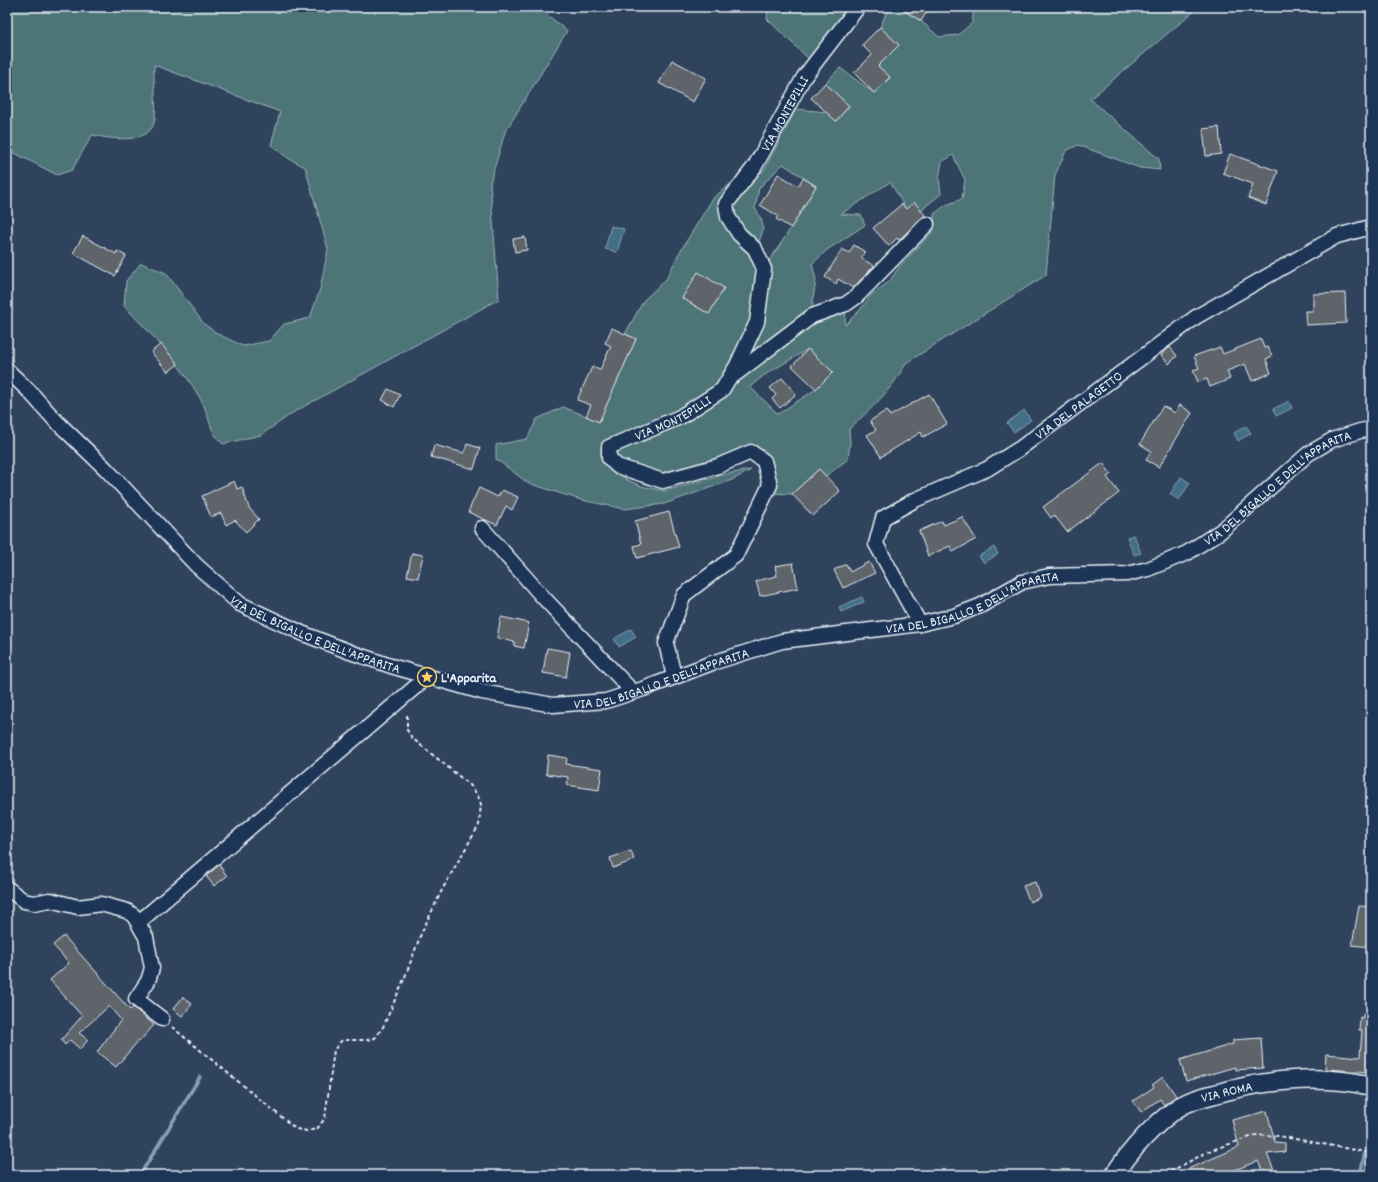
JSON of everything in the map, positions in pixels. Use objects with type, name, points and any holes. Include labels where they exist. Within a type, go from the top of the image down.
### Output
[{"type":"main road","name":"VIA ROMA","points":[[1114,1175],[1142,1138],[1177,1108],[1199,1098],[1247,1085],[1301,1080],[1354,1082],[1371,1086]]},
{"type":"street","name":"VIA MONTEPILLI","points":[[674,676],[666,643],[684,595],[736,555],[770,485],[764,461],[751,452],[718,466],[663,482],[617,466],[610,458],[609,448],[680,417],[722,390],[729,378],[757,322],[764,269],[755,249],[739,234],[728,218],[726,204],[755,166],[804,77],[858,7]]},
{"type":"street","points":[[729,378],[812,316],[846,304],[856,297],[927,224]]},
{"type":"street","name":"VIA DEL PALAGETTO","points":[[920,624],[876,544],[883,518],[915,500],[987,469],[1019,449],[1196,317],[1337,236],[1371,227]]},
{"type":"street","name":"VIA DEL BIGALLO E DELL'APPARITA","points":[[7,370],[29,391],[55,420],[106,469],[196,565],[240,604],[350,652],[427,677],[482,692],[553,705],[606,701],[674,676],[782,641],[920,624],[954,616],[980,606],[1022,582],[1049,576],[1127,574],[1148,569],[1187,553],[1221,531],[1308,454],[1332,440],[1360,431],[1371,430]]},
{"type":"street","points":[[482,528],[542,596],[633,692]]},
{"type":"street","points":[[139,922],[427,677]]},
{"type":"street","points":[[7,888],[24,901],[34,902],[50,900],[78,907],[102,904],[114,906],[127,911],[139,922],[146,937],[152,968],[148,981],[136,999],[162,1019]]},
{"type":"path","points":[[162,1019],[296,1129],[307,1131],[317,1129],[325,1118],[334,1050],[341,1041],[367,1040],[375,1038],[383,1028],[405,977],[421,934],[443,888],[479,825],[482,812],[478,796],[471,786],[412,738],[407,730],[406,720],[409,706],[401,699]]},
{"type":"path","points":[[1164,1175],[1209,1151],[1256,1135],[1279,1136],[1371,1153]]},
{"type":"green space","points":[[7,7],[538,7],[567,31],[505,132],[490,183],[499,299],[294,412],[261,435],[223,444],[214,434],[203,404],[184,373],[175,361],[124,306],[126,281],[141,263],[166,273],[204,324],[218,334],[243,346],[269,341],[284,324],[310,318],[320,289],[328,249],[305,167],[288,158],[271,145],[280,112],[154,65],[155,118],[152,127],[147,133],[139,137],[119,139],[92,135],[72,170],[57,175],[7,149]]},
{"type":"green space","points":[[768,7],[858,7],[814,64],[767,19]]},
{"type":"green space","points":[[898,7],[921,21],[939,37],[958,35],[972,23],[974,7],[1199,7],[1090,99],[1159,159],[1160,170],[1140,168],[1078,145],[1066,151],[1055,175],[1046,275],[906,363],[888,390],[849,429],[850,443],[848,459],[826,476],[819,469],[792,494],[767,493],[770,485],[751,452],[663,481],[618,466],[625,479],[641,486],[665,491],[726,474],[751,470],[732,480],[664,504],[625,509],[581,500],[528,483],[496,459],[496,445],[527,439],[537,419],[563,407],[599,421],[636,339],[625,334],[644,300],[667,278],[678,255],[713,198],[740,176],[763,172],[796,109],[827,112],[837,120],[849,106],[825,83],[840,68],[874,93],[890,78],[878,66],[899,45],[880,27],[887,11]],"holes":[[[953,155],[965,180],[962,199],[946,205],[934,214],[934,230],[899,267],[889,282],[872,294],[860,310],[845,325],[846,304],[812,315],[816,280],[812,264],[827,250],[865,225],[861,215],[841,214],[890,182],[906,209],[921,210],[941,194],[939,178],[942,162]],[[783,164],[816,186],[764,269],[755,249],[761,237],[763,228],[761,219],[755,208],[759,188]],[[808,349],[832,372],[816,389],[778,414],[750,387],[763,376]]]},
{"type":"water","points":[[611,226],[624,229],[617,252],[605,249]]},
{"type":"water","points":[[1289,401],[1292,408],[1276,416],[1273,409]]},
{"type":"water","points":[[1024,410],[1031,420],[1014,432],[1007,423]]},
{"type":"water","points":[[1246,426],[1251,433],[1238,441],[1234,433]]},
{"type":"water","points":[[1181,477],[1190,483],[1179,500],[1170,494]]},
{"type":"water","points":[[1134,535],[1141,553],[1134,555],[1127,537]]},
{"type":"water","points":[[994,547],[998,554],[984,563],[979,556]]},
{"type":"water","points":[[862,597],[864,602],[841,612],[839,607]]},
{"type":"water","points":[[631,629],[636,637],[619,647],[614,639]]},
{"type":"building","points":[[898,7],[930,7],[921,21]]},
{"type":"building","points":[[880,27],[899,45],[878,66],[890,77],[874,93],[854,73],[872,55],[862,45]]},
{"type":"building","points":[[672,60],[706,78],[693,102],[659,83]]},
{"type":"building","points":[[825,83],[849,106],[836,121],[811,98]]},
{"type":"building","points":[[1219,127],[1221,154],[1206,156],[1203,129]]},
{"type":"building","points":[[1230,154],[1278,171],[1266,205],[1248,198],[1253,184],[1223,173]]},
{"type":"building","points":[[778,174],[798,186],[803,178],[816,186],[791,228],[776,219],[778,216],[760,205]]},
{"type":"building","points":[[914,202],[925,215],[899,240],[897,238],[889,246],[873,228],[902,204],[906,209]]},
{"type":"building","points":[[83,236],[116,254],[117,251],[126,256],[115,276],[73,253]]},
{"type":"building","points":[[525,237],[527,250],[515,252],[513,239]]},
{"type":"building","points":[[854,245],[865,252],[861,258],[874,266],[853,288],[838,279],[836,284],[825,277],[842,249],[849,253]]},
{"type":"building","points":[[698,272],[724,288],[709,314],[682,298]]},
{"type":"building","points":[[1345,293],[1346,323],[1306,325],[1305,311],[1313,311],[1313,294]]},
{"type":"building","points":[[612,328],[636,339],[599,422],[586,416],[591,405],[577,400],[592,367],[600,370],[611,346],[605,343]]},
{"type":"building","points":[[1261,339],[1264,348],[1268,347],[1272,356],[1266,359],[1271,373],[1252,381],[1245,364],[1227,371],[1230,379],[1210,387],[1207,379],[1198,382],[1193,370],[1199,368],[1194,356],[1220,347],[1223,354]]},
{"type":"building","points":[[161,344],[178,364],[168,372],[151,352]]},
{"type":"building","points":[[1170,347],[1177,356],[1169,364],[1161,355]]},
{"type":"building","points":[[808,349],[833,372],[816,389],[792,366]]},
{"type":"building","points":[[782,378],[796,394],[780,408],[772,399],[776,395],[770,388]]},
{"type":"building","points":[[388,389],[400,395],[394,407],[382,400]]},
{"type":"building","points":[[929,394],[947,424],[923,437],[921,432],[881,457],[867,435],[876,430],[870,421],[887,410],[890,416]]},
{"type":"building","points":[[1180,405],[1192,413],[1159,467],[1146,460],[1151,451],[1140,444],[1163,406],[1175,413]]},
{"type":"building","points":[[467,444],[480,448],[474,469],[431,457],[434,445],[464,453]]},
{"type":"building","points":[[1103,463],[1111,474],[1107,477],[1119,493],[1067,532],[1054,515],[1051,518],[1043,507]]},
{"type":"building","points":[[819,469],[840,491],[813,516],[792,494]]},
{"type":"building","points":[[234,481],[237,489],[242,487],[249,508],[259,519],[246,532],[235,520],[226,525],[221,513],[211,517],[202,496]]},
{"type":"building","points":[[479,488],[498,497],[502,490],[518,497],[512,510],[506,506],[497,525],[468,512]]},
{"type":"building","points":[[669,512],[679,547],[637,558],[634,546],[641,544],[635,521]]},
{"type":"building","points":[[962,517],[976,539],[953,552],[950,546],[928,556],[919,531],[942,521],[944,525]]},
{"type":"building","points":[[412,553],[423,555],[418,578],[407,576]]},
{"type":"building","points":[[869,562],[875,573],[843,588],[834,570],[846,564],[850,572]]},
{"type":"building","points":[[793,563],[798,588],[760,596],[756,581],[777,576],[775,566]]},
{"type":"building","points":[[501,617],[529,623],[524,648],[514,646],[515,642],[497,638]]},
{"type":"building","points":[[547,648],[570,652],[566,677],[543,673]]},
{"type":"building","points":[[548,755],[567,758],[566,764],[602,769],[599,790],[567,785],[568,777],[546,774]]},
{"type":"building","points":[[631,851],[634,860],[613,868],[610,858]]},
{"type":"building","points":[[219,865],[227,876],[214,886],[206,876]]},
{"type":"building","points":[[1035,882],[1041,897],[1030,902],[1023,886]]},
{"type":"building","points":[[1359,906],[1371,907],[1371,947],[1352,945]]},
{"type":"building","points":[[64,936],[130,1010],[133,1007],[154,1025],[116,1067],[97,1052],[121,1020],[109,1006],[79,1033],[88,1040],[80,1049],[70,1040],[65,1045],[61,1040],[82,1016],[50,980],[69,963],[53,945]]},
{"type":"building","points":[[183,997],[192,1004],[182,1016],[173,1009]]},
{"type":"building","points":[[1363,1014],[1371,1015],[1371,1072],[1325,1069],[1326,1054],[1360,1057],[1362,1030],[1359,1030],[1360,1017],[1363,1018]]},
{"type":"building","points":[[1261,1038],[1263,1068],[1235,1070],[1235,1067],[1186,1081],[1180,1060],[1233,1044],[1233,1040]]},
{"type":"building","points":[[1163,1077],[1176,1096],[1164,1105],[1160,1099],[1141,1112],[1133,1101],[1154,1087],[1152,1085]]},
{"type":"building","points":[[1267,1111],[1275,1142],[1285,1143],[1285,1152],[1267,1154],[1276,1175],[1264,1175],[1258,1161],[1232,1171],[1234,1175],[1174,1175],[1239,1147],[1232,1120]]},
{"type":"waterway","points":[[140,1175],[200,1077]]},
{"type":"waterway","points":[[1360,1175],[1366,1148],[1371,1142]]},
{"type":"place","name":"L'Apparita","points":[[427,677]]}]
